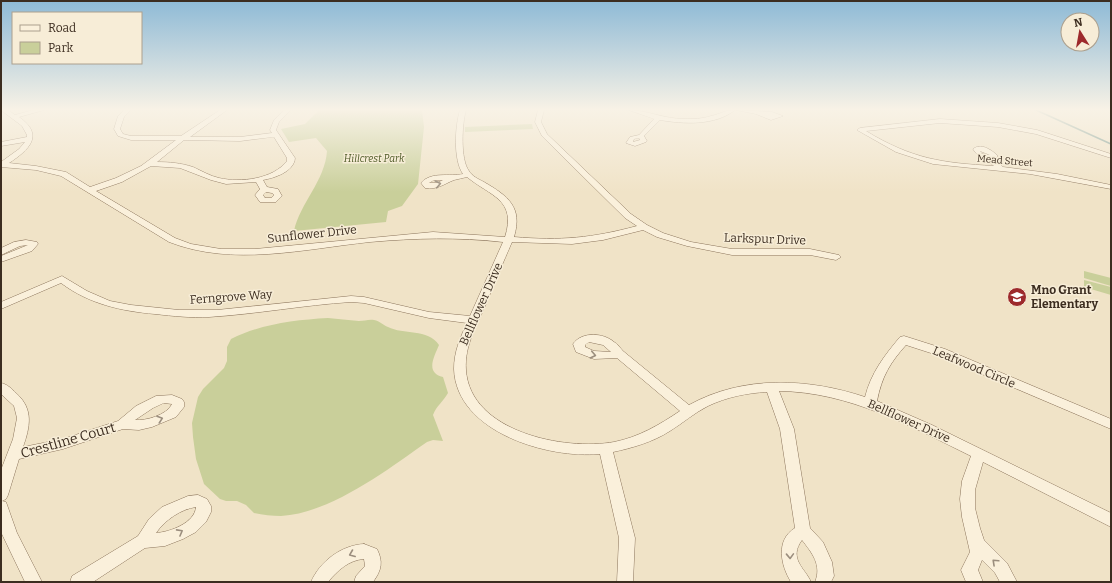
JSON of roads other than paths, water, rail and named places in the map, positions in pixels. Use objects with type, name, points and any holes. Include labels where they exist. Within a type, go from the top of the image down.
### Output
[{"type":"street","points":[[127,137],[137,139],[245,139],[259,137]]},
{"type":"street","points":[[90,190],[127,176],[150,164],[184,137]]},
{"type":"street","points":[[150,164],[183,167],[225,182],[258,179],[280,171],[287,167],[291,161],[291,158],[277,137]]},
{"type":"street","points":[[451,178],[468,175],[463,167],[460,137]]},
{"type":"street","name":"Larkspur Drive","points":[[546,137],[622,210],[644,227],[676,240],[714,249],[750,253],[815,253],[836,257]]},
{"type":"street","name":"Mead Street","points":[[874,137],[900,151],[922,160],[943,164],[1001,169],[1073,178],[1111,187]]},
{"type":"street","name":"Mead Street","points":[[1052,137],[1111,156]]},
{"type":"street","points":[[1,144],[29,139]]},
{"type":"street","points":[[1,165],[24,149],[29,139]]},
{"type":"street","points":[[990,158],[1001,169]]},
{"type":"street","name":"Sunflower Drive","points":[[1,165],[29,167],[57,172],[90,190],[172,240],[192,248],[211,251],[258,251],[433,235],[548,242],[572,242],[606,237],[644,227]]},
{"type":"street","name":"Bellflower Drive","points":[[468,175],[499,195],[510,206],[514,217],[514,227],[460,352],[459,372],[462,385],[482,414],[505,430],[540,443],[580,449],[605,448],[646,437],[660,431],[688,411],[707,401],[727,394],[772,388],[822,390],[870,403],[903,416],[1111,520]]},
{"type":"street","points":[[258,179],[264,189]]},
{"type":"street","points":[[1,252],[20,244],[29,242],[34,244],[29,249],[1,259]]},
{"type":"street","name":"Ferngrove Way","points":[[1,306],[62,279],[76,290],[96,300],[133,309],[152,311],[191,314],[217,313],[350,299],[364,300],[429,315],[473,320]]},
{"type":"street","name":"Leafwood Circle","points":[[870,403],[873,385],[881,367],[904,340],[941,352],[1111,424]]},
{"type":"street","points":[[619,354],[688,411]]},
{"type":"street","points":[[1,387],[18,403],[24,416],[20,438],[6,474],[1,495]]},
{"type":"street","points":[[772,388],[787,429],[803,531],[814,542],[823,557],[826,571],[826,577],[823,582]]},
{"type":"street","name":"Crestline Court","points":[[13,455],[63,444],[122,424]]},
{"type":"street","points":[[605,448],[627,538],[625,582]]},
{"type":"street","points":[[974,582],[969,570],[978,553],[978,544],[969,515],[967,495],[972,468],[979,454]]},
{"type":"street","points":[[1,508],[4,522],[34,582]]},
{"type":"street","points":[[803,531],[798,533],[792,540],[789,555],[792,568],[797,578],[803,582]]},
{"type":"street","points":[[78,582],[143,541]]},
{"type":"street","points":[[978,544],[1001,568],[1009,582]]},
{"type":"street","points":[[319,582],[327,571],[340,560],[352,554],[362,552],[371,554],[374,562],[371,572],[362,582]]},
{"type":"waterway","points":[[1096,137],[1111,144]]},
{"type":"place","name":"Mno Grant Elementary","points":[[1017,297]]},
{"type":"park label","name":"Hillcrest Park","points":[[374,158]]}]
